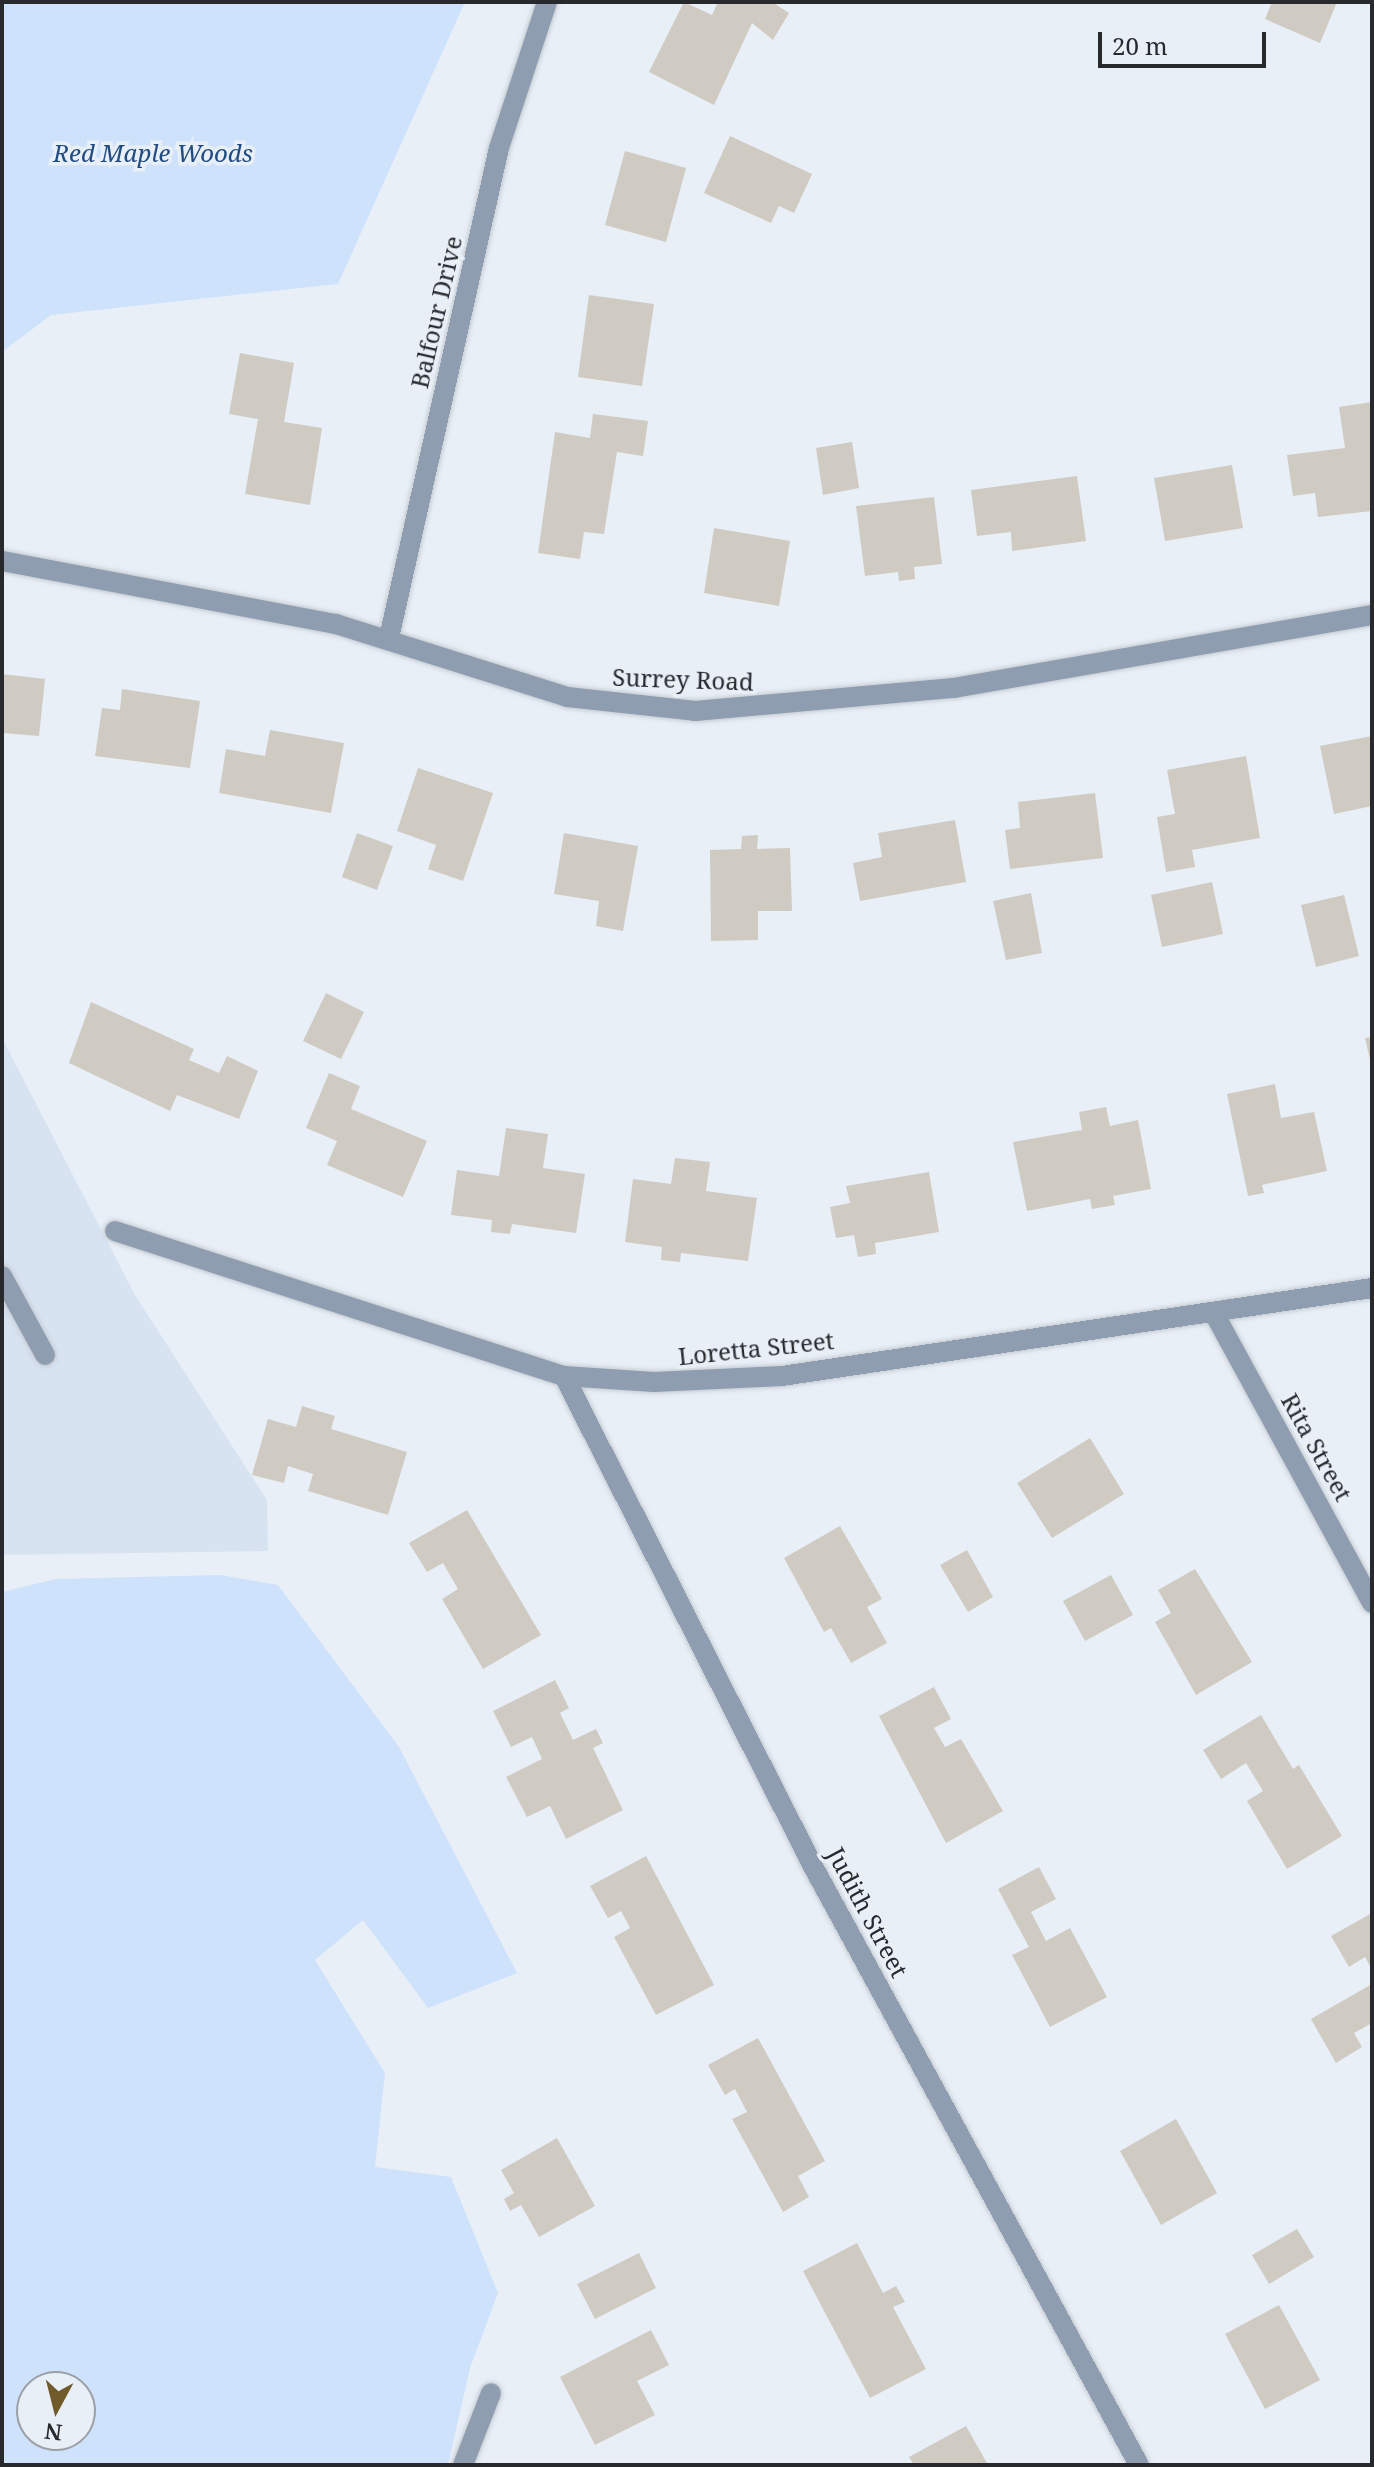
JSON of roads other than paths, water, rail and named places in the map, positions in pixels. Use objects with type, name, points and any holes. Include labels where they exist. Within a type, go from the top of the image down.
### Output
[{"type":"street","name":"Balfour Drive","points":[[389,638],[499,148],[547,2]]},
{"type":"street","name":"Surrey Road","points":[[2,561],[228,600],[389,638],[567,697],[721,710],[954,688],[1372,615]]},
{"type":"street","name":"Loretta Street","points":[[115,1231],[564,1376],[676,1383],[782,1376],[1215,1315],[1372,1288]]},
{"type":"street","points":[[2,1276],[45,1355]]},
{"type":"street","name":"Rita Street","points":[[1215,1315],[1372,1603]]},
{"type":"street","name":"Judith Street","points":[[564,1376],[815,1870],[1139,2465]]},
{"type":"street","points":[[463,2465],[491,2393]]},
{"type":"park label","name":"Red Maple Woods","points":[[153,153]]}]
